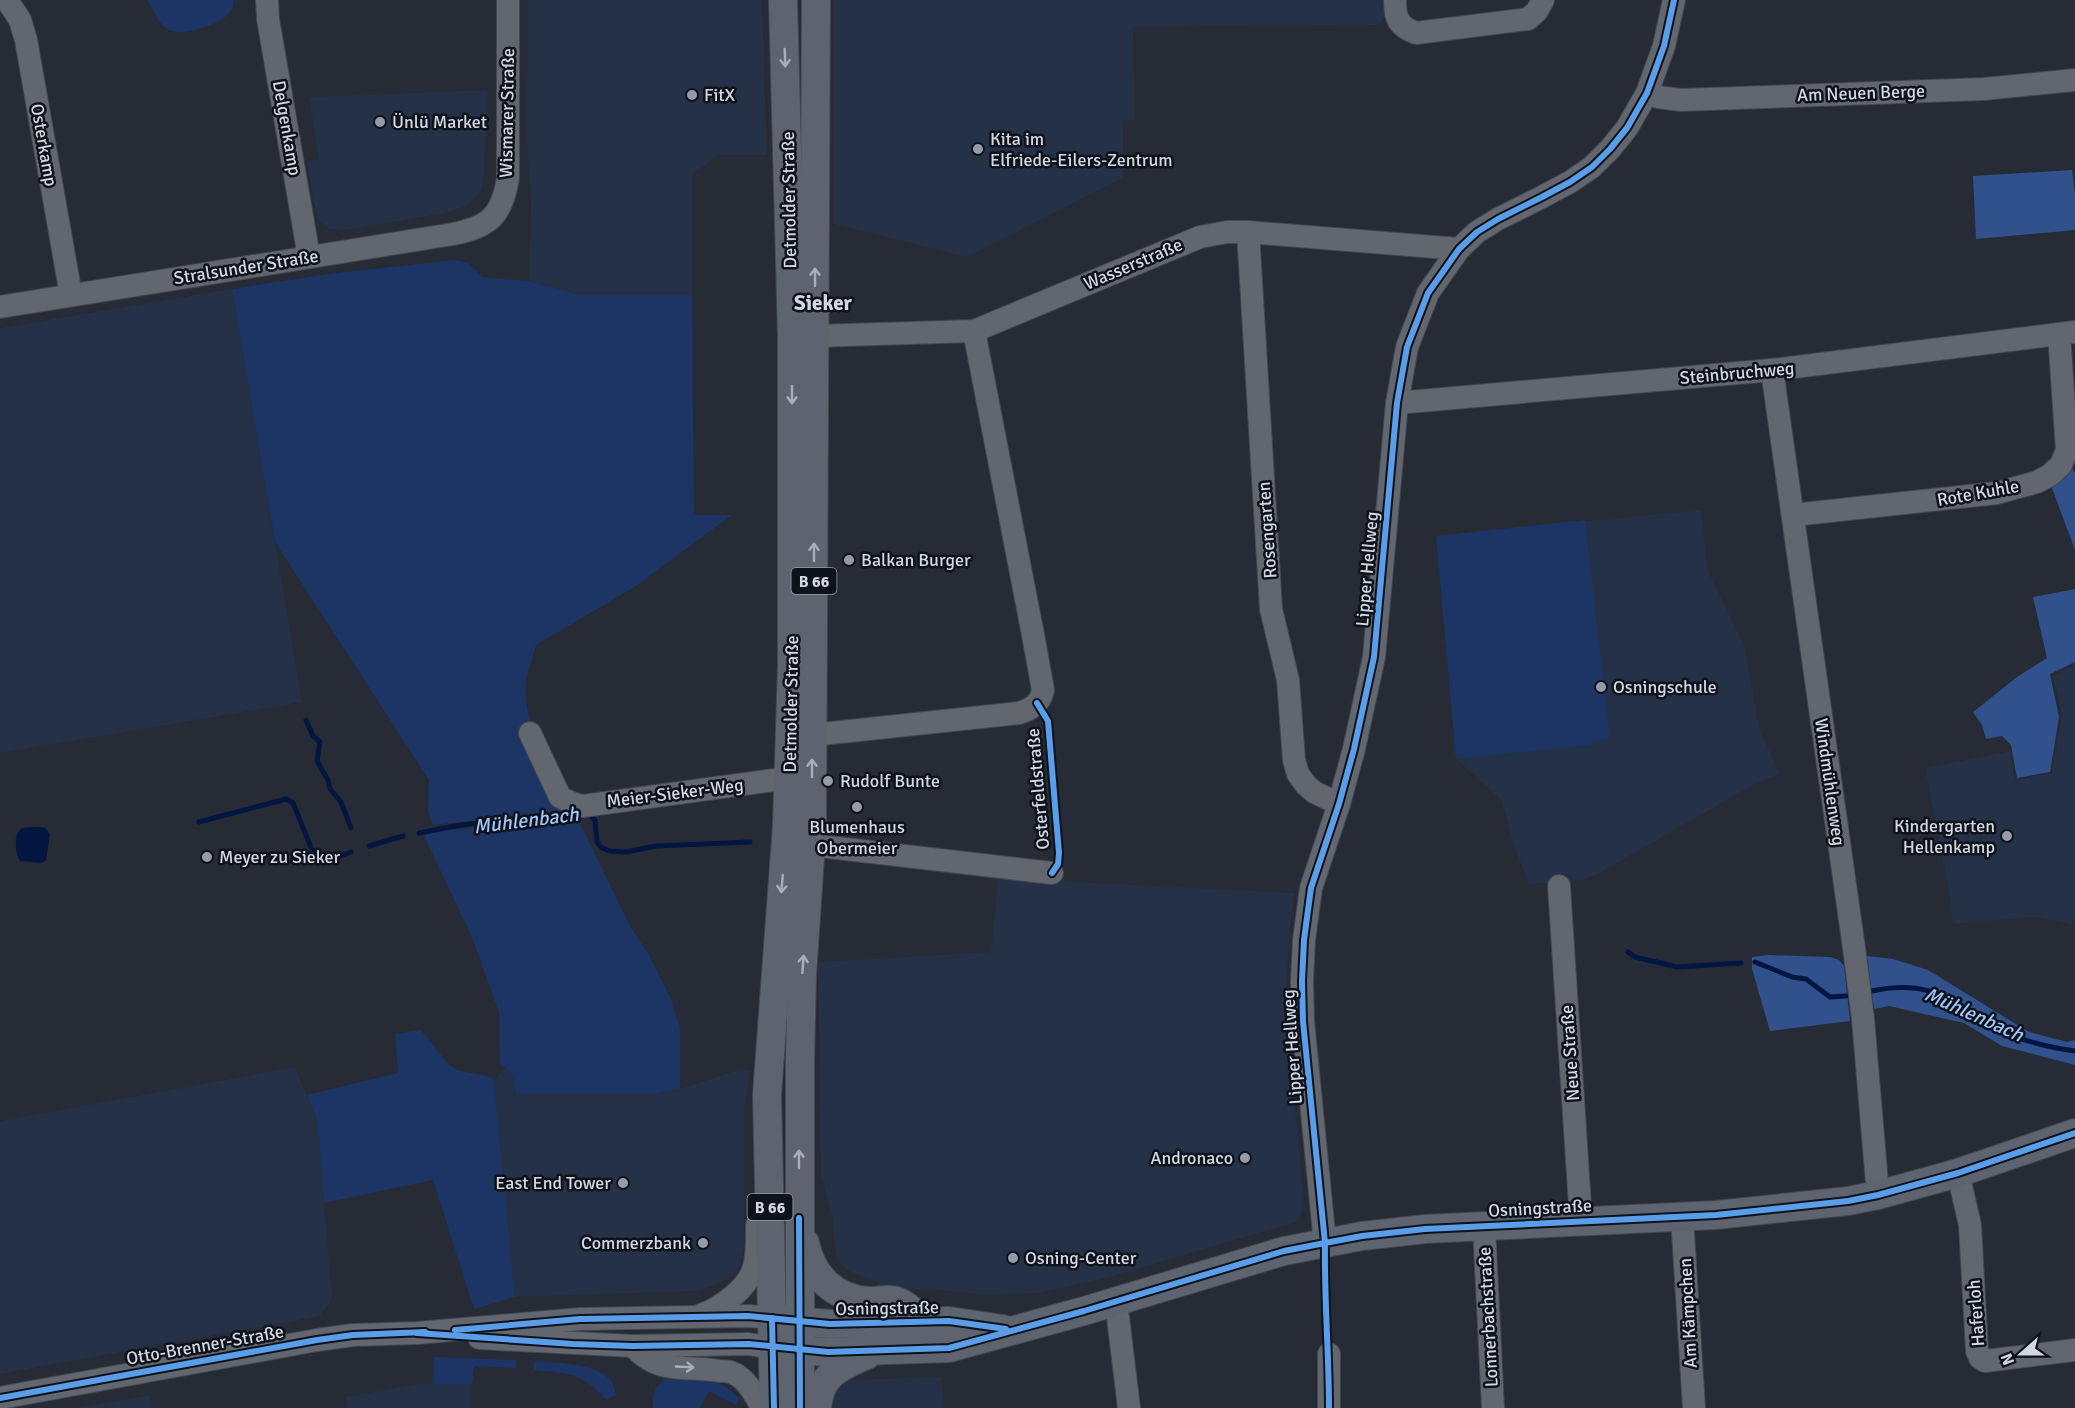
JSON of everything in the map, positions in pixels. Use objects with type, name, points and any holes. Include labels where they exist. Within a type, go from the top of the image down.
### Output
[{"type":"main road","name":"Detmolder Straße","points":[[774,1408],[767,1095],[789,778],[792,645],[792,337],[783,0]]},
{"type":"main road","name":"Detmolder Straße","points":[[800,1408],[799,1218],[802,976],[811,845],[816,0]]},
{"type":"main road","name":"Osningstraße","points":[[772,1348],[828,1353],[949,1348],[1284,1251],[1425,1229],[1760,1212],[1848,1201],[1958,1173],[2075,1132]]},
{"type":"main road","points":[[799,1218],[808,1257],[817,1274],[828,1286],[850,1298],[868,1301],[893,1300],[904,1305],[924,1322]]},
{"type":"main road","name":"Osningstraße","points":[[772,1318],[830,1324],[949,1322],[1009,1330]]},
{"type":"main road","points":[[817,1408],[822,1385],[833,1372],[876,1351]]},
{"type":"street","name":"Osterkamp","points":[[7,0],[20,20],[26,40],[71,295]]},
{"type":"street","name":"Delgenkamp","points":[[267,0],[268,19],[309,257]]},
{"type":"street","name":"Wismarer Straße","points":[[489,222],[505,197],[508,177],[507,0]]},
{"type":"street","points":[[1395,0],[1398,22],[1404,29],[1416,33],[1528,19],[1537,12],[1543,0]]},
{"type":"street","name":"Lipper Hellweg","points":[[1325,1243],[1303,1021],[1302,981],[1305,931],[1311,888],[1339,804],[1354,749],[1374,657],[1397,403],[1407,347],[1428,293],[1459,249],[1477,232],[1498,219],[1570,182],[1592,167],[1627,128],[1647,93],[1664,46],[1674,0]]},
{"type":"street","name":"Am Neuen Berge","points":[[1647,93],[1682,100],[1984,89],[2075,80]]},
{"type":"street","name":"Stralsunder Straße","points":[[0,307],[466,232],[489,222]]},
{"type":"street","name":"Wasserstraße","points":[[815,336],[974,331],[1200,237],[1227,232],[1459,249]]},
{"type":"street","name":"Rosengarten","points":[[1248,232],[1272,609],[1288,680],[1294,760],[1298,774],[1306,785],[1314,792],[1339,804]]},
{"type":"street","name":"Osterfeldstraße","points":[[812,735],[1019,713],[1029,710],[1041,698],[1043,690],[1034,640],[974,331]]},
{"type":"street","name":"Steinbruchweg","points":[[1397,403],[1772,370],[2067,333]]},
{"type":"street","name":"Rote Kuhle","points":[[1793,515],[1971,497],[2016,488],[2050,475],[2061,465],[2067,450],[2067,333]]},
{"type":"street","name":"Windmühlenweg","points":[[1772,370],[1854,948],[1863,1019],[1878,1195]]},
{"type":"street","name":"Meier-Sieker-Weg","points":[[530,733],[560,796],[583,806],[789,778]]},
{"type":"street","points":[[811,845],[1052,873]]},
{"type":"street","name":"Neue Straße","points":[[1558,886],[1581,1221]]},
{"type":"street","points":[[696,1318],[726,1301],[741,1289],[752,1275],[757,1250],[758,1142],[767,1095]]},
{"type":"street","name":"Haferloh","points":[[1958,1173],[1970,1225],[1977,1351],[1980,1358],[1985,1361],[2075,1350]]},
{"type":"street","name":"Am Kämpchen","points":[[1682,1217],[1694,1408]]},
{"type":"street","name":"Lonnerbachstraße","points":[[1484,1226],[1492,1408]]},
{"type":"street","points":[[1116,1301],[1129,1408]]},
{"type":"street","name":"Otto-Brenner-Straße","points":[[0,1398],[353,1335],[417,1333],[580,1319],[748,1316],[772,1318]]},
{"type":"street","name":"Otto-Brenner-Straße","points":[[417,1333],[633,1346],[749,1344],[772,1348]]},
{"type":"street","points":[[633,1346],[654,1364],[734,1373],[749,1387],[762,1408]]},
{"type":"street","points":[[1329,1354],[1329,1408]]},
{"type":"shaded area","points":[[148,0],[234,0],[232,9],[221,20],[204,28],[176,32],[162,25]]},
{"type":"shaded area","points":[[528,0],[762,0],[767,155],[719,155],[692,175],[692,295],[581,295],[529,281],[531,203],[527,139]]},
{"type":"shaded area","name":"Kita im Elfriede-Eilers-Zentrum","points":[[834,0],[1389,0],[1386,17],[1378,25],[1133,27],[1135,120],[1123,121],[1123,178],[967,257],[834,224]]},
{"type":"shaded area","points":[[488,90],[482,189],[466,206],[445,213],[344,230],[330,229],[320,222],[315,210],[307,162],[319,159],[309,97]]},
{"type":"shaded area","points":[[2072,170],[2075,230],[1976,239],[1973,176]]},
{"type":"shaded area","points":[[454,260],[468,263],[482,277],[529,281],[581,295],[692,295],[694,515],[732,515],[633,588],[536,645],[526,682],[529,715],[540,748],[573,809],[433,825],[428,810],[429,780],[275,542],[232,289],[328,274]]},
{"type":"shaded area","points":[[232,289],[302,702],[0,753],[0,328]]},
{"type":"shaded area","points":[[2072,469],[2075,472],[2075,550],[2052,488]]},
{"type":"shaded area","name":"Osningschule","points":[[1701,510],[1708,571],[1745,647],[1759,728],[1780,774],[1753,785],[1596,875],[1583,880],[1529,884],[1514,846],[1502,801],[1456,759],[1436,536]]},
{"type":"shaded area","points":[[1585,520],[1610,738],[1591,741],[1591,745],[1456,759],[1436,536]]},
{"type":"shaded area","points":[[2075,589],[2075,662],[2050,674],[2059,717],[2050,772],[2017,778],[2011,745],[2002,736],[1986,739],[1982,725],[1973,712],[2017,677],[2047,658],[2033,597]]},
{"type":"shaded area","name":"Kindergarten Hellenkamp","points":[[2075,665],[2075,925],[2035,917],[1953,924],[1925,768],[2010,751],[2015,780],[2052,773],[2062,716],[2053,676]]},
{"type":"shaded area","points":[[580,823],[631,928],[648,953],[671,999],[680,1028],[680,1089],[659,1093],[516,1093],[514,1076],[500,1065],[499,1012],[471,935],[424,836],[434,831]]},
{"type":"shaded area","points":[[23,828],[45,828],[50,834],[46,860],[42,863],[20,861],[16,848],[17,834]]},
{"type":"shaded area","points":[[998,878],[1295,893],[1290,927],[1286,1011],[1304,1201],[1302,1213],[1296,1222],[1110,1277],[1038,1293],[986,1295],[940,1290],[881,1289],[876,1281],[852,1273],[841,1265],[835,1253],[833,1219],[821,1175],[818,962],[991,952]]},
{"type":"shaded area","points":[[1768,955],[1830,957],[1839,960],[1844,966],[1850,1021],[1770,1031],[1752,969],[1752,957]]},
{"type":"shaded area","points":[[1867,956],[1893,959],[1928,970],[2029,1032],[2067,1042],[2075,1040],[2075,1065],[2002,1046],[1964,1023],[1889,1006],[1874,1009]]},
{"type":"shaded area","points":[[421,1030],[449,1065],[457,1070],[491,1077],[494,1081],[515,1297],[474,1309],[433,1180],[324,1203],[318,1123],[307,1095],[398,1073],[395,1034]]},
{"type":"shaded area","points":[[295,1067],[318,1123],[332,1299],[320,1316],[0,1374],[0,1121]]},
{"type":"shaded area","points":[[505,1067],[515,1076],[516,1093],[659,1093],[680,1089],[738,1070],[751,1070],[744,1110],[744,1249],[738,1270],[728,1279],[699,1291],[515,1297],[494,1081]]},
{"type":"shaded area","points":[[434,1357],[516,1360],[516,1368],[474,1366],[472,1384],[433,1384]]},
{"type":"shaded area","points":[[534,1361],[584,1366],[596,1370],[613,1384],[616,1395],[606,1399],[589,1384],[574,1376],[534,1370]]},
{"type":"shaded area","points":[[675,1377],[718,1383],[739,1398],[736,1405],[709,1391],[700,1408],[653,1408],[656,1387],[663,1381]]},
{"type":"shaded area","points":[[941,1377],[944,1408],[829,1408],[830,1398],[846,1380]]},
{"type":"shaded area","points":[[418,1384],[472,1384],[471,1408],[347,1408],[345,1397]]},
{"type":"shaded area","points":[[150,1395],[152,1408],[77,1408]]},
{"type":"waterway","name":"Mühlenbach","points":[[306,720],[313,736],[320,742],[317,761],[328,780],[330,789],[341,802],[351,828]]},
{"type":"waterway","name":"Mühlenbach","points":[[199,822],[286,799],[293,803],[312,850],[324,862],[351,852]]},
{"type":"waterway","name":"Mühlenbach","points":[[419,833],[461,825],[576,813]]},
{"type":"waterway","name":"Mühlenbach","points":[[588,813],[595,820],[597,842],[602,848],[610,851],[626,852],[656,846],[750,842]]},
{"type":"waterway","name":"Mühlenbach","points":[[369,846],[403,836]]},
{"type":"waterway","name":"Mühlenbach","points":[[1628,952],[1635,957],[1677,967],[1741,963]]},
{"type":"waterway","name":"Mühlenbach","points":[[1755,962],[1792,977],[1806,979],[1830,997],[1846,996]]},
{"type":"waterway","name":"Mühlenbach","points":[[1872,991],[1913,988],[1933,992],[1952,1001],[1979,1020],[2016,1037],[2075,1051]]},
{"type":"cycle path","points":[[1329,1408],[1325,1243],[1303,1021],[1304,940],[1311,888],[1339,804],[1354,749],[1374,657],[1397,403],[1407,347],[1428,293],[1459,249],[1477,232],[1498,219],[1570,182],[1592,167],[1627,128],[1647,93],[1664,46],[1674,0]]},
{"type":"cycle path","points":[[1037,703],[1048,721],[1059,853],[1058,864],[1052,873]]},
{"type":"cycle path","points":[[417,1333],[633,1346],[749,1344],[828,1352],[949,1348],[1084,1311],[1284,1251],[1325,1243],[1362,1236],[1425,1229],[1716,1215],[1848,1201],[1958,1173],[2075,1133]]},
{"type":"cycle path","points":[[799,1218],[800,1408]]},
{"type":"cycle path","points":[[455,1330],[580,1319],[748,1316],[830,1324],[949,1321],[1006,1329]]},
{"type":"cycle path","points":[[772,1318],[774,1408]]},
{"type":"cycle path","points":[[0,1398],[317,1340],[353,1335],[425,1332]]},
{"type":"place","name":"FitX","points":[[692,95]]},
{"type":"place","name":"Ünlü Market","points":[[380,122]]},
{"type":"place","name":"Kita im Elfriede-Eilers-Zentrum","points":[[978,149]]},
{"type":"place","name":"Balkan Burger","points":[[849,560]]},
{"type":"place","name":"Osningschule","points":[[1601,687]]},
{"type":"place","name":"Rudolf Bunte","points":[[828,781]]},
{"type":"place","name":"Blumenhaus Obermeier","points":[[857,807]]},
{"type":"place","name":"Kindergarten Hellenkamp","points":[[2007,836]]},
{"type":"place","name":"Meyer zu Sieker","points":[[207,857]]},
{"type":"place","name":"Andronaco","points":[[1245,1158]]},
{"type":"place","name":"East End Tower","points":[[623,1183]]},
{"type":"place","name":"Commerzbank","points":[[703,1243]]},
{"type":"place","name":"Osning-Center","points":[[1013,1258]]},
{"type":"district","name":"Sieker","points":[[823,303]]}]
